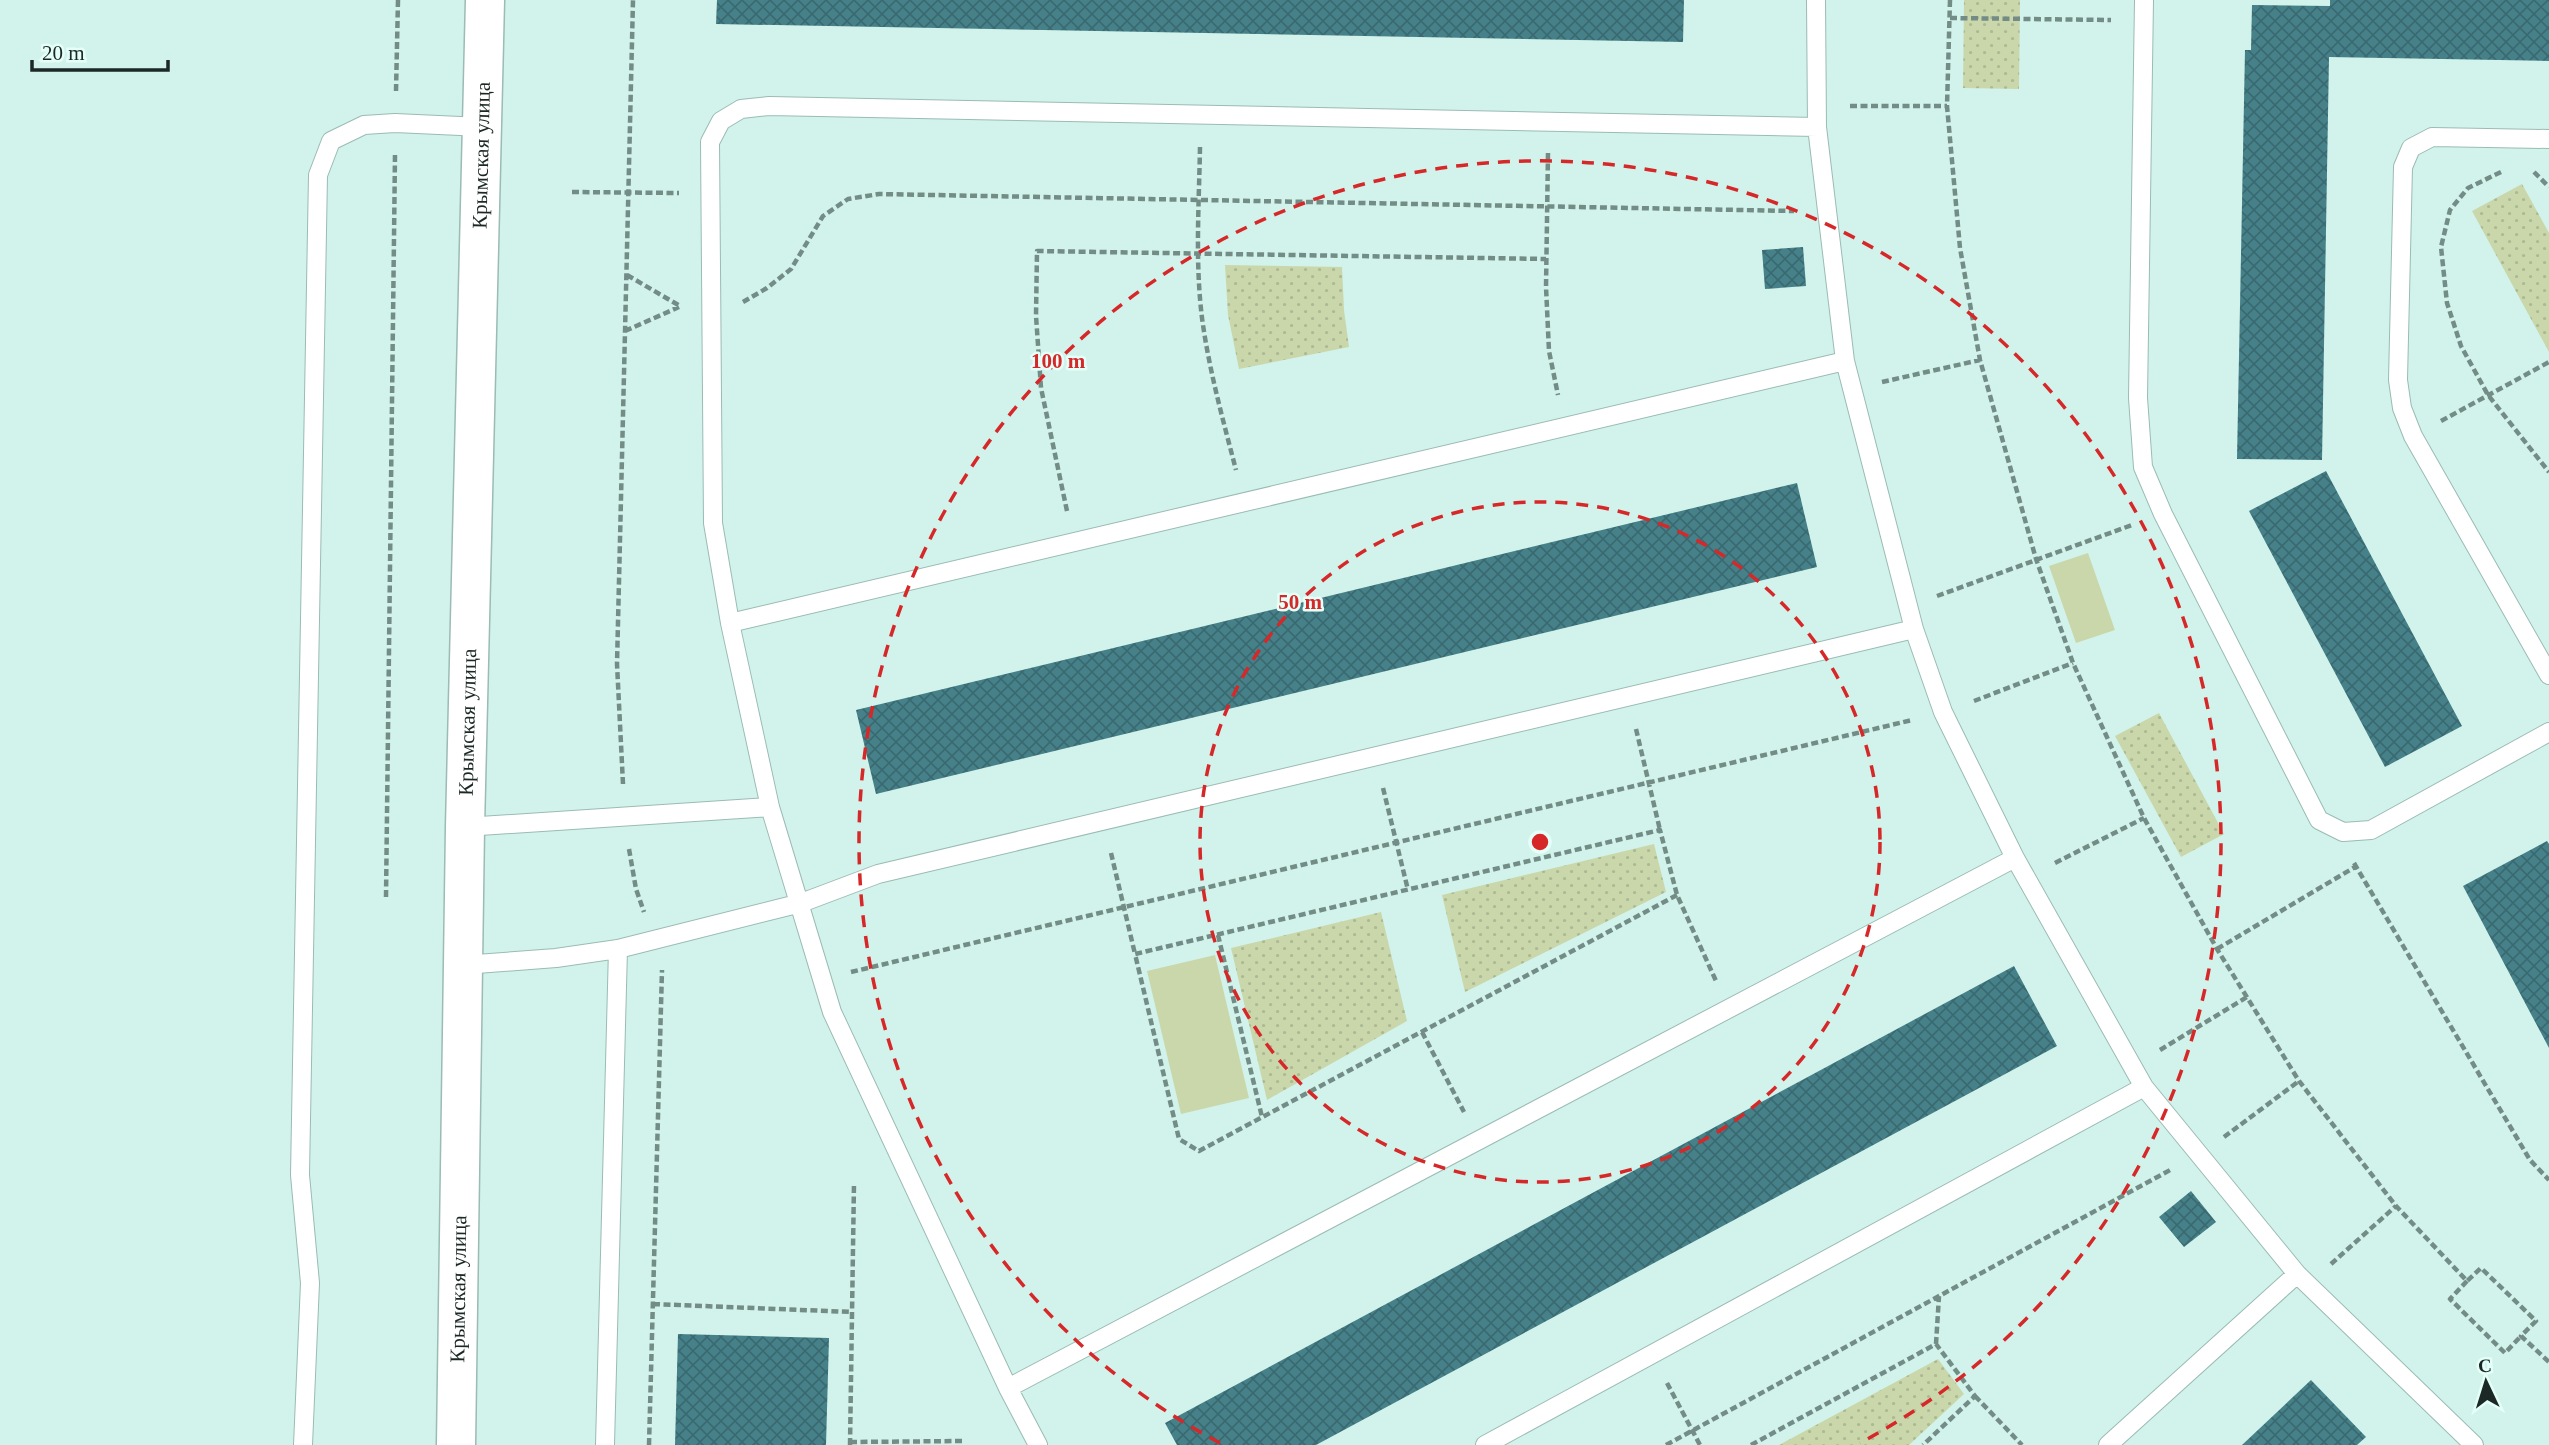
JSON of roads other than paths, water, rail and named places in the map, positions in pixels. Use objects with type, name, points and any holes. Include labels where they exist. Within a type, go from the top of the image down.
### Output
[{"type":"street","name":"Крымская улица","points":[[456,1445],[465,827],[485,0]]},
{"type":"lane","points":[[1816,0],[1817,127],[1845,361],[1914,629],[1943,712],[2015,858],[2144,1087],[2303,1279],[2474,1445]]},
{"type":"lane","points":[[2144,0],[2138,398],[2144,467],[2163,514],[2319,820],[2343,832],[2371,830],[2549,732]]},
{"type":"lane","points":[[1038,1445],[1008,1388],[832,1012],[770,807],[730,623],[713,523],[710,142],[721,121],[741,109],[769,106],[1817,127]]},
{"type":"lane","points":[[303,1445],[310,1283],[300,1175],[318,175],[331,141],[364,125],[395,123],[482,127]]},
{"type":"lane","points":[[2549,139],[2432,137],[2411,148],[2403,167],[2398,380],[2402,408],[2413,436],[2549,675]]},
{"type":"lane","points":[[730,623],[1845,361]]},
{"type":"lane","points":[[463,965],[618,950],[801,903],[878,874],[1914,629]]},
{"type":"lane","points":[[465,827],[770,807]]},
{"type":"lane","points":[[1008,1388],[2015,858]]},
{"type":"lane","points":[[605,1445],[618,950]]},
{"type":"lane","points":[[1485,1445],[2144,1087]]},
{"type":"lane","points":[[2108,1445],[2303,1279]]}]
